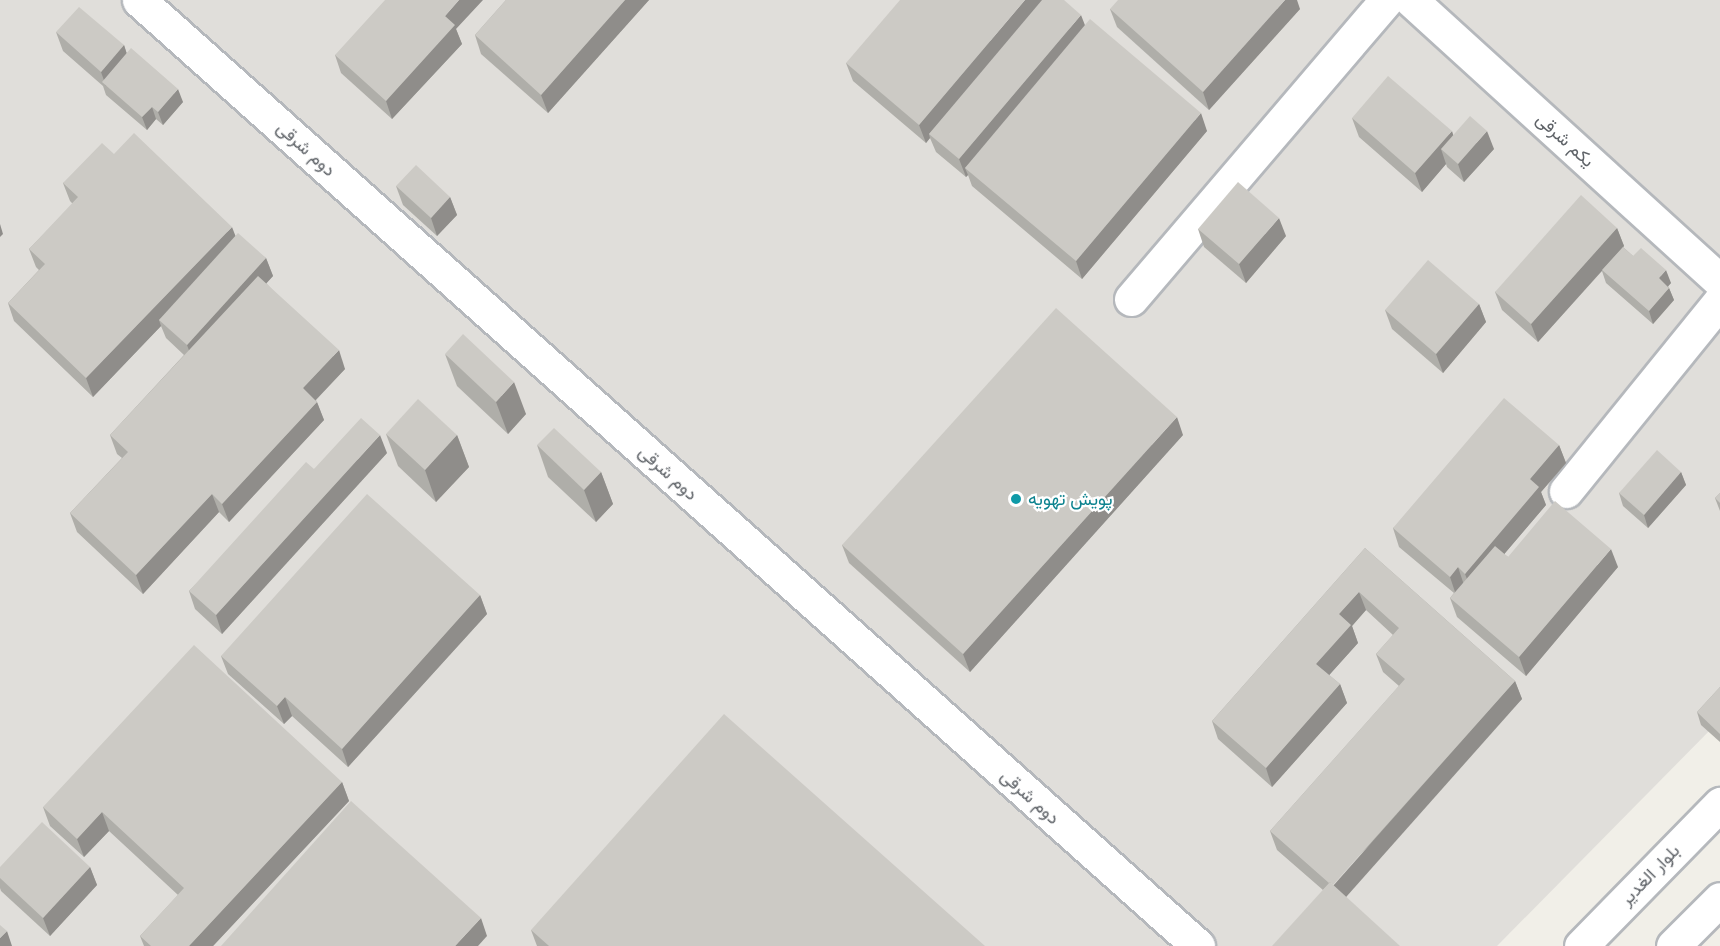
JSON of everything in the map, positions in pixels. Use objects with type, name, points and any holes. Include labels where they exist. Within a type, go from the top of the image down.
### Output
[{"type":"street","name":"دوم شرقی","points":[[139,0],[1198,946]]},
{"type":"street","points":[[1131,299],[1386,0]]},
{"type":"street","name":"یکم شرقی","points":[[1411,0],[1720,281]]},
{"type":"street","points":[[1566,491],[1720,302]]},
{"type":"street","name":"بلوار الغدیر","points":[[1581,946],[1720,804]]},
{"type":"street","points":[[1673,946],[1720,899]]},
{"type":"shaded area","points":[[0,0],[1720,0],[1720,720],[1497,946],[0,946]]},
{"type":"building","points":[[385,0],[459,0],[445,16],[455,25],[386,101],[335,55]]},
{"type":"building","points":[[506,0],[625,0],[541,95],[475,35]]},
{"type":"building","points":[[900,0],[1025,0],[919,125],[846,63]]},
{"type":"building","points":[[1042,0],[1064,0],[1081,15],[959,159],[929,134]]},
{"type":"building","points":[[1118,0],[1285,0],[1203,92],[1110,9]]},
{"type":"building","points":[[79,7],[124,45],[101,72],[56,32]]},
{"type":"building","points":[[1090,19],[1201,113],[1076,261],[965,168]]},
{"type":"building","points":[[131,48],[178,89],[158,112],[152,107],[142,117],[102,82]]},
{"type":"building","points":[[1388,76],[1452,131],[1415,173],[1352,118]]},
{"type":"building","points":[[1470,116],[1487,131],[1458,164],[1441,149]]},
{"type":"building","points":[[134,133],[232,227],[86,378],[8,303],[45,264],[29,249],[78,197],[63,183],[102,143],[114,154]]},
{"type":"building","points":[[416,165],[450,197],[431,218],[396,186]]},
{"type":"building","points":[[1238,182],[1279,218],[1239,264],[1198,229]]},
{"type":"building","points":[[1581,195],[1617,228],[1531,324],[1495,292]]},
{"type":"building","points":[[238,233],[266,258],[187,345],[159,320]]},
{"type":"building","points":[[1623,247],[1633,256],[1641,248],[1666,270],[1659,278],[1669,288],[1649,311],[1602,270]]},
{"type":"building","points":[[1428,260],[1479,304],[1436,354],[1385,310]]},
{"type":"building","points":[[258,276],[339,350],[303,388],[317,402],[222,504],[212,494],[136,575],[70,513],[128,452],[110,435]]},
{"type":"building","name":"پویش تهویه","points":[[1056,308],[1177,417],[963,654],[842,545]]},
{"type":"building","points":[[463,334],[514,382],[496,402],[445,354]]},
{"type":"building","points":[[1504,398],[1559,445],[1530,479],[1539,487],[1465,574],[1458,567],[1450,577],[1393,528]]},
{"type":"building","points":[[418,399],[457,435],[425,470],[386,434]]},
{"type":"building","points":[[361,418],[380,435],[216,615],[189,591],[306,462],[314,469]]},
{"type":"building","points":[[554,428],[601,472],[584,490],[537,445]]},
{"type":"building","points":[[1657,450],[1681,472],[1644,515],[1619,493]]},
{"type":"building","points":[[1720,493],[1720,503],[1715,498]]},
{"type":"building","points":[[367,494],[480,595],[342,749],[285,697],[277,706],[221,656]]},
{"type":"building","points":[[1555,501],[1611,549],[1519,657],[1450,598],[1495,546],[1508,557]]},
{"type":"building","points":[[1365,548],[1515,681],[1333,885],[1270,831],[1405,679],[1376,654],[1399,628],[1359,592],[1339,614],[1351,625],[1316,664],[1340,684],[1266,768],[1212,721]]},
{"type":"building","points":[[194,645],[342,782],[189,946],[151,946],[140,936],[184,888],[102,812],[77,839],[43,807]]},
{"type":"building","points":[[1720,687],[1720,734],[1697,712]]},
{"type":"building","points":[[724,714],[985,946],[549,946],[531,930]]},
{"type":"building","points":[[351,801],[481,918],[455,946],[221,946]]},
{"type":"building","points":[[42,822],[90,867],[43,918],[0,878],[0,867]]},
{"type":"building","points":[[1330,882],[1400,946],[1272,946]]},
{"type":"building","points":[[0,925],[7,931],[0,938]]},
{"type":"place","name":"پویش تهویه","points":[[1016,499]]}]
